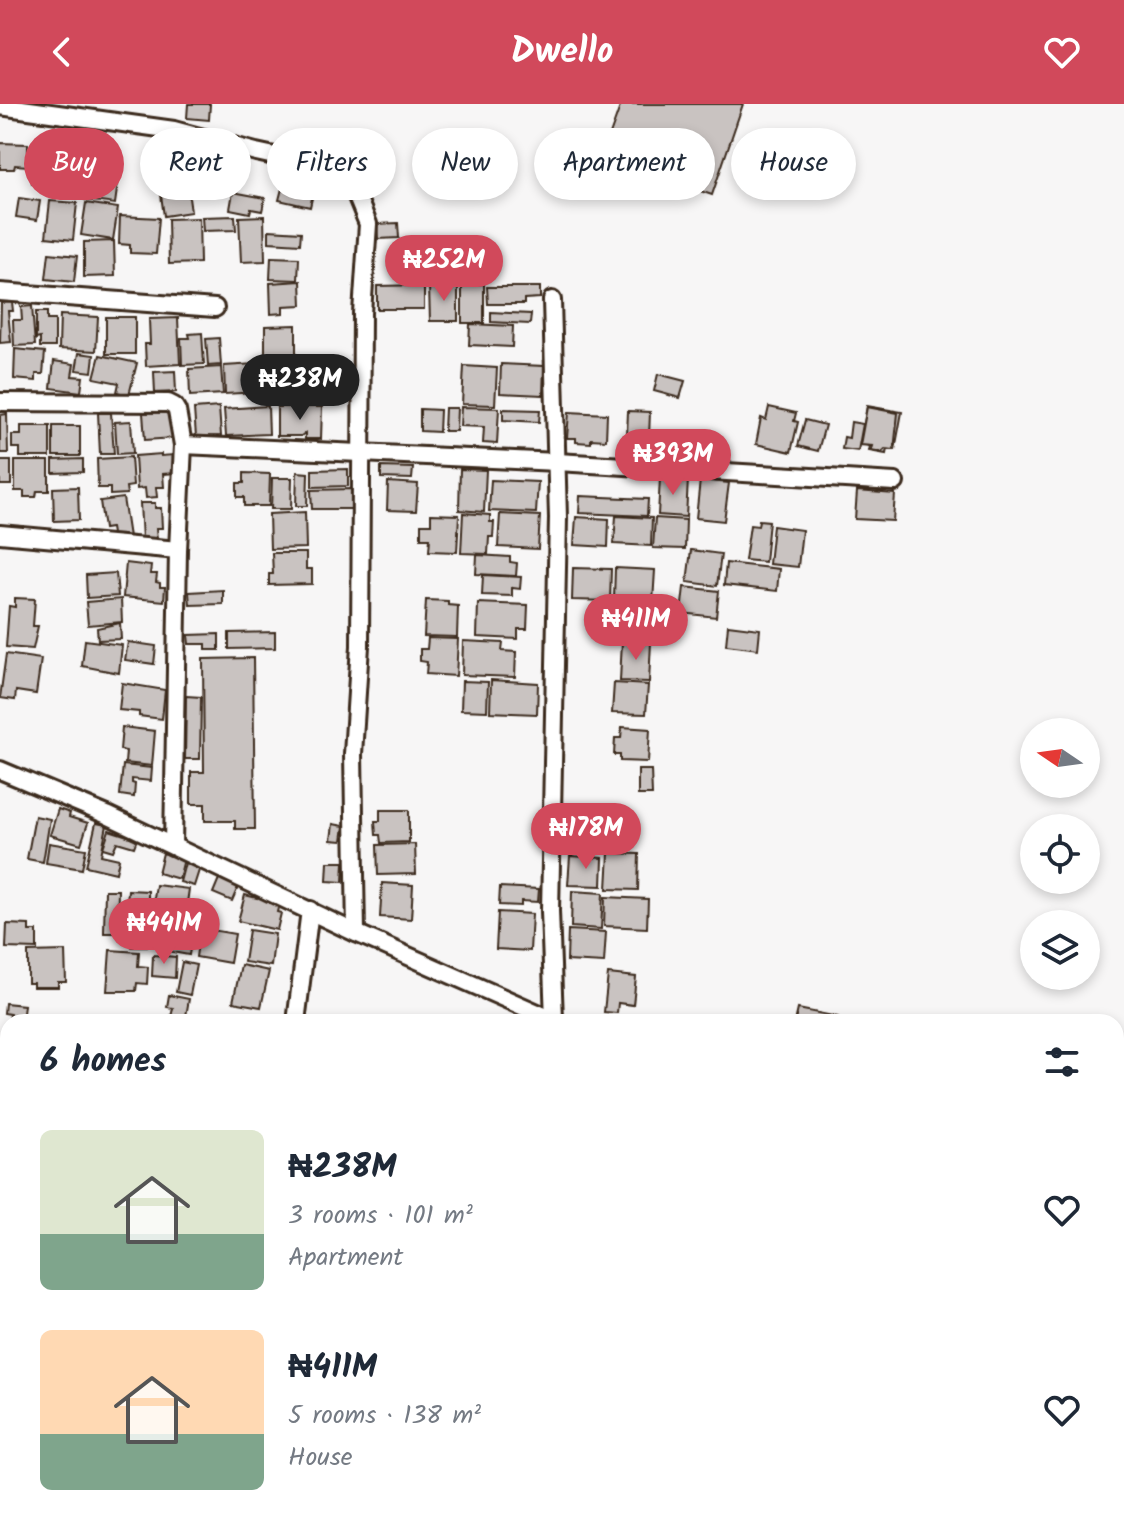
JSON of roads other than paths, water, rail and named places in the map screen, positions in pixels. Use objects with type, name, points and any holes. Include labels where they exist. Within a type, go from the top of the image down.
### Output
[{"type":"street","points":[[0,106],[174,130],[316,165],[351,182],[368,224],[362,313],[360,646],[353,754],[356,933]]},
{"type":"street","points":[[0,292],[215,308]]},
{"type":"street","points":[[552,300],[557,462],[550,911],[556,1014]]},
{"type":"street","points":[[0,402],[168,403],[177,411],[183,445],[173,846]]},
{"type":"street","points":[[183,445],[557,462],[895,482]]},
{"type":"street","points":[[0,534],[178,550]]},
{"type":"street","points":[[0,770],[540,1014]]},
{"type":"street","points":[[297,1014],[310,910]]}]
